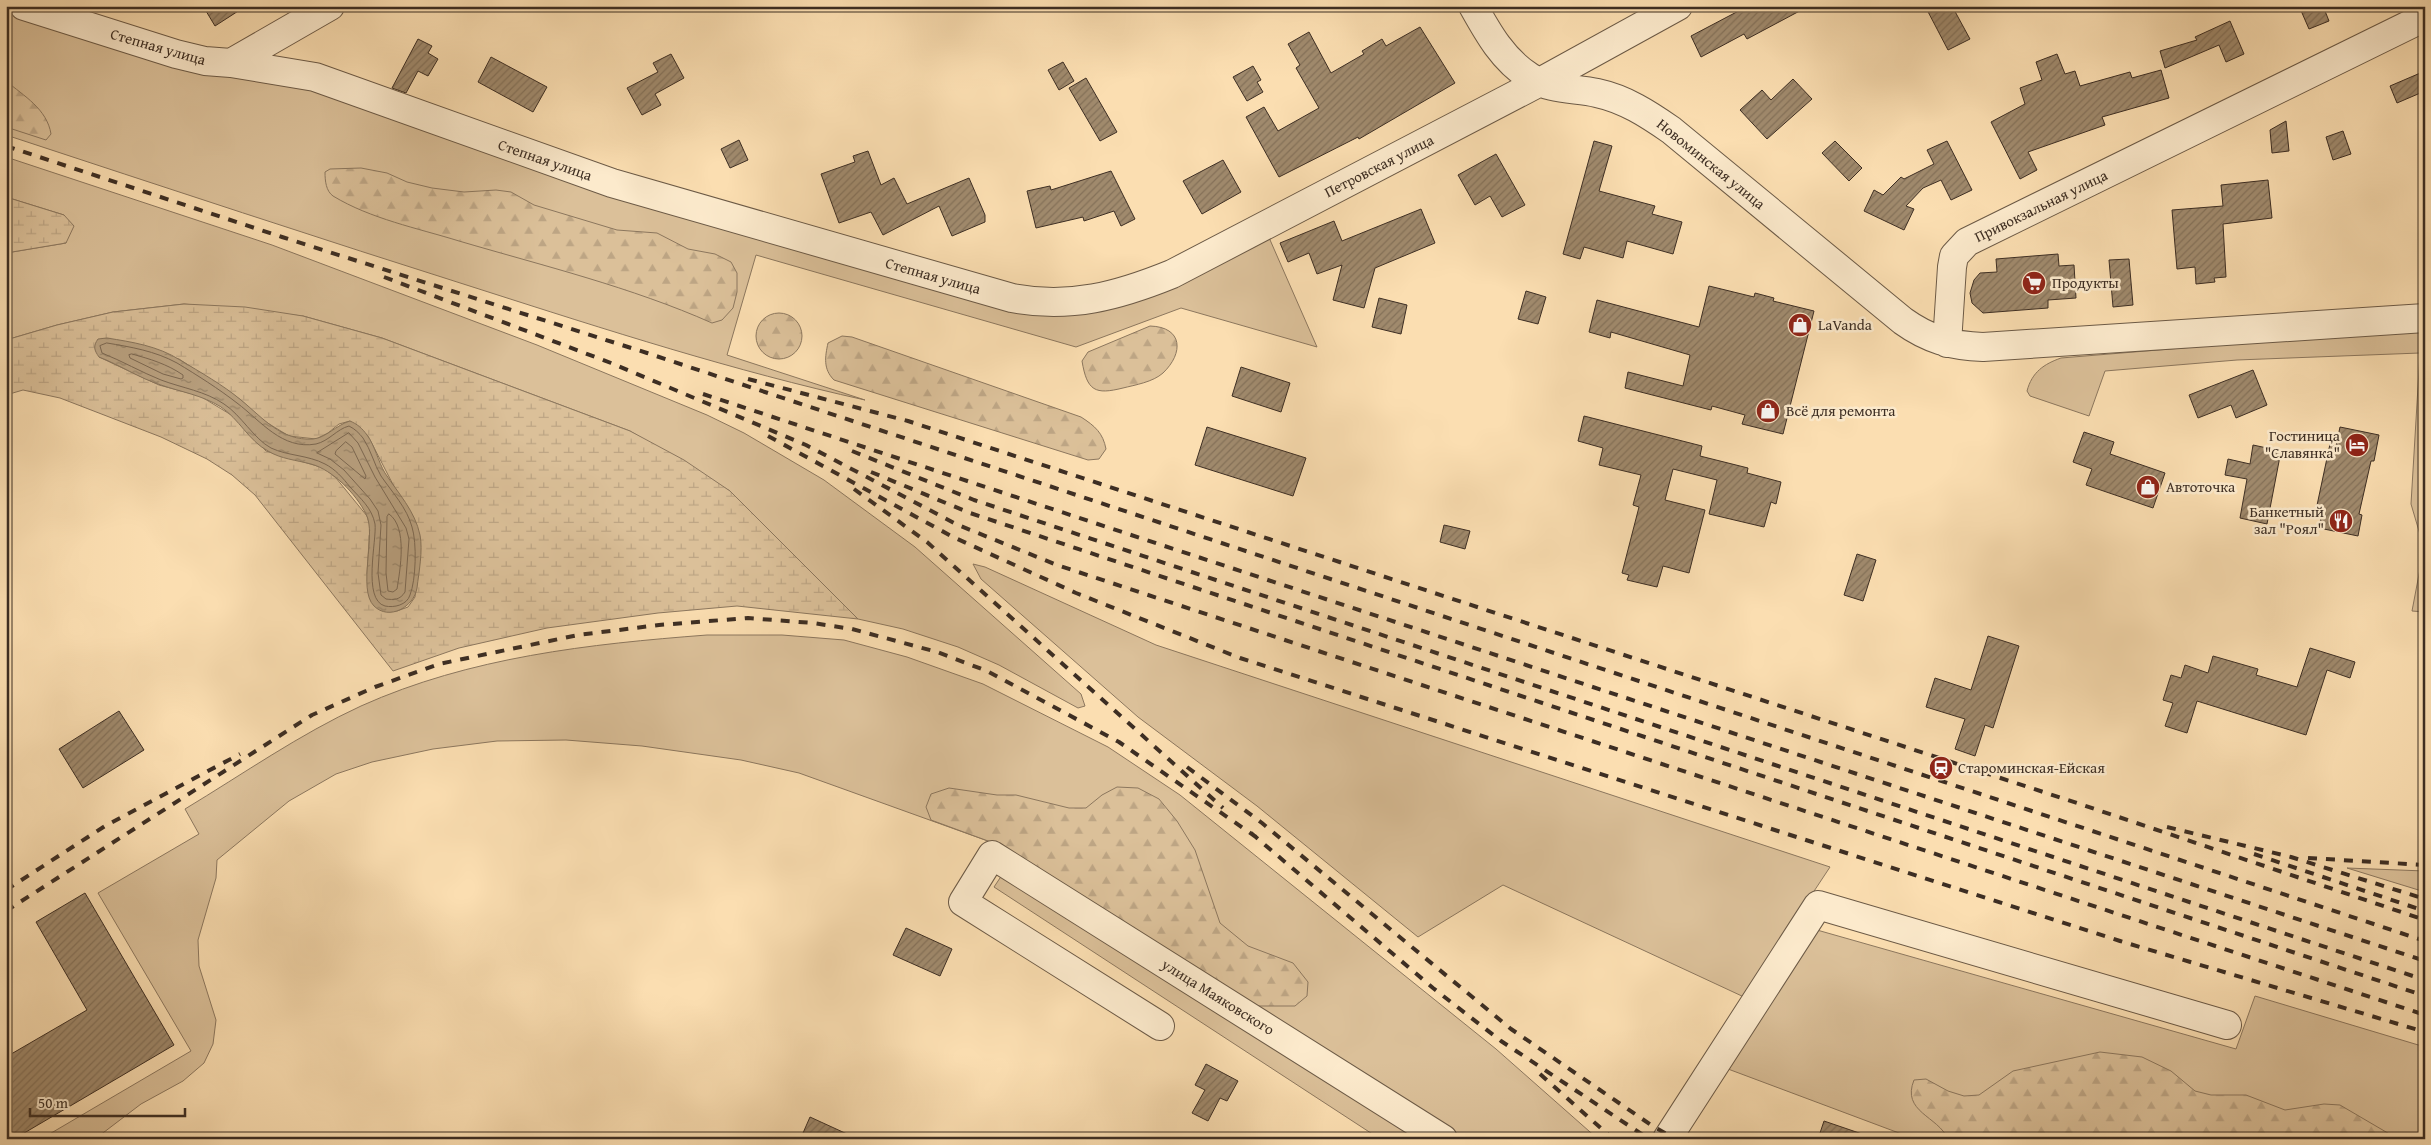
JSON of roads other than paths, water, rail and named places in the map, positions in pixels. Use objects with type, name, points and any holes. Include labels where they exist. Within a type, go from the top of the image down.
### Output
[{"type":"street","name":"Степная улица","points":[[24,6],[176,54],[205,61],[287,71],[322,80],[595,178],[855,254],[1012,298],[1035,302],[1070,303]]},
{"type":"street","points":[[230,63],[330,6]]},
{"type":"street","name":"Новоминская улица","points":[[1473,6],[1504,55],[1522,72],[1540,82],[1614,97],[1644,111],[1672,130],[1903,321],[1929,338],[1947,343]]},
{"type":"street","name":"Петровская улица","points":[[1070,303],[1120,292],[1172,274],[1540,82],[1678,6]]},
{"type":"street","name":"Привокзальная улица","points":[[1947,343],[1954,256],[1967,242],[2425,17]]},
{"type":"street","points":[[1947,343],[1983,347],[2425,318]]},
{"type":"street","name":"улица Маяковского","points":[[1160,1026],[963,902],[992,855],[1443,1139]]},
{"type":"street","points":[[1667,1139],[1818,905],[2227,1024]]},
{"type":"water","points":[[107,338],[145,345],[172,355],[219,384],[273,427],[291,436],[302,439],[318,438],[350,421],[359,426],[370,439],[385,473],[410,510],[418,526],[421,541],[420,561],[417,588],[411,601],[400,610],[387,612],[374,606],[369,598],[367,575],[369,523],[362,506],[335,477],[319,467],[283,458],[261,447],[227,412],[214,403],[153,382],[99,357],[95,350],[95,344],[98,339]]},
{"type":"railway","points":[[6,146],[282,237],[647,353],[2425,941]]},
{"type":"railway","points":[[384,277],[611,363],[806,445],[958,525],[1057,565],[2425,1015]]},
{"type":"railway","points":[[748,379],[908,421],[2077,803],[2425,920]]},
{"type":"railway","points":[[703,394],[2425,961]]},
{"type":"railway","points":[[768,436],[953,537],[1076,593],[1240,658],[2120,941],[2425,1032]]},
{"type":"railway","points":[[852,451],[974,500],[2425,980]]},
{"type":"railway","points":[[871,472],[970,513],[2425,996]]},
{"type":"railway","points":[[854,489],[927,542],[1223,808]]},
{"type":"railway","points":[[6,911],[312,715],[375,687],[439,664],[578,635],[659,625],[748,618],[813,623],[852,629],[937,652],[987,671],[1119,742],[1256,837]]},
{"type":"railway","points":[[6,890],[105,826],[240,754]]},
{"type":"railway","points":[[1187,767],[1262,823],[1511,1029],[1654,1127],[1676,1139]]},
{"type":"railway","points":[[2167,827],[2291,857],[2425,899]]},
{"type":"railway","points":[[1251,833],[1433,988],[1501,1041],[1649,1139]]},
{"type":"railway","points":[[2254,854],[2425,911]]},
{"type":"railway","points":[[2308,858],[2425,865]]},
{"type":"railway","points":[[1540,1074],[1613,1139]]},
{"type":"place","name":"Продукты","points":[[2034,283]]},
{"type":"place","name":"LaVanda","points":[[1800,325]]},
{"type":"place","name":"Всё для ремонта","points":[[1768,411]]},
{"type":"place","name":"Гостиница \"Славянка\"","points":[[2357,445]]},
{"type":"place","name":"Автоточка","points":[[2148,487]]},
{"type":"place","name":"Банкетный зал \"Роял\"","points":[[2341,521]]},
{"type":"place","name":"Староминская-Ейская","points":[[1941,768]]}]
